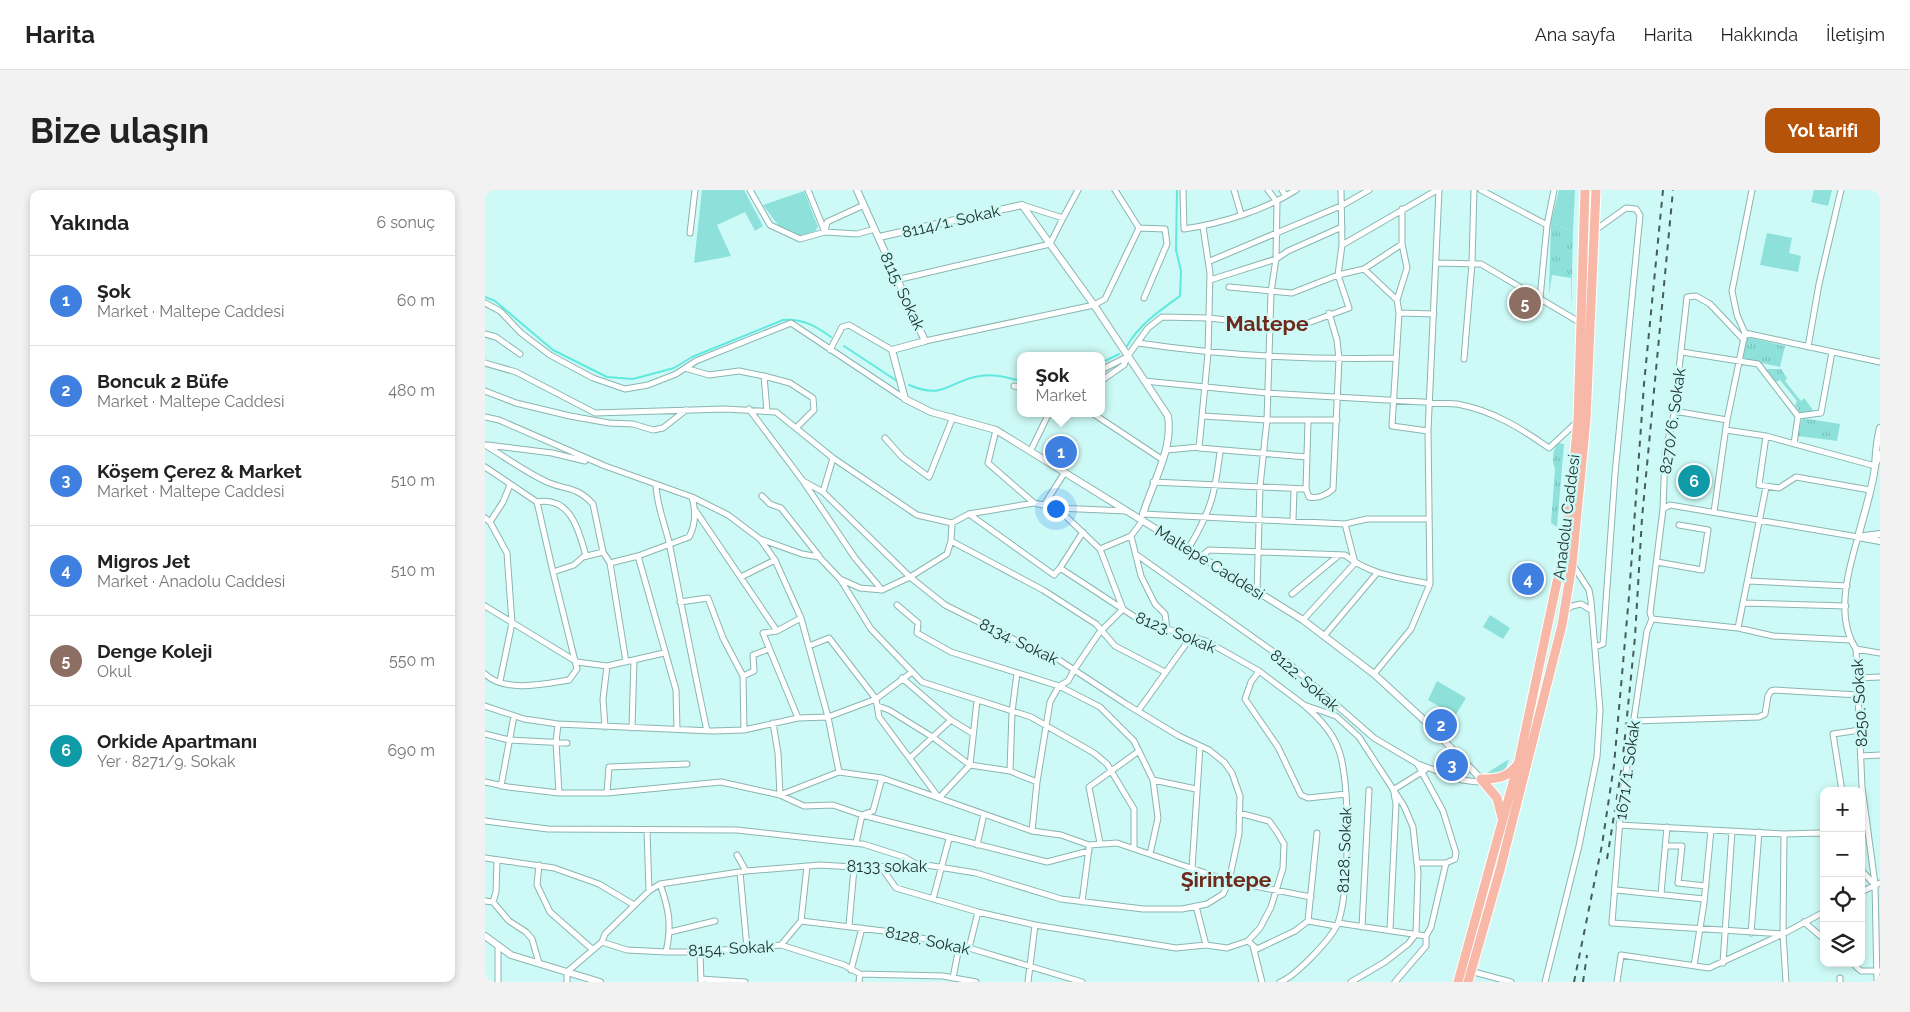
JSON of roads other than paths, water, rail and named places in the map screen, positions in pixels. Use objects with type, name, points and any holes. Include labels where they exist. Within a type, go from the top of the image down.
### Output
[{"type":"highway","name":"Anadolu Caddesi","points":[[1467,982],[1500,870],[1519,762],[1566,539],[1578,421],[1584,190]]},
{"type":"highway","name":"Anadolu Caddesi","points":[[1458,982],[1502,820],[1512,803],[1565,611],[1572,565],[1586,419],[1595,190]]},
{"type":"highway","points":[[1481,779],[1494,780],[1503,777],[1519,762]]},
{"type":"highway","points":[[1481,779],[1497,798],[1502,820]]},
{"type":"highway","points":[[1497,798],[1512,803]]},
{"type":"street","points":[[690,233],[695,190]]},
{"type":"street","points":[[750,190],[770,225],[800,239],[825,232],[857,234],[875,229]]},
{"type":"street","points":[[808,190],[825,232]]},
{"type":"street","name":"8115. Sokak","points":[[857,190],[925,341],[892,350]]},
{"type":"street","points":[[1050,244],[1078,190]]},
{"type":"street","points":[[1115,190],[1139,228]]},
{"type":"street","points":[[1183,190],[1184,229],[1203,227],[1277,202],[1296,190]]},
{"type":"street","points":[[1234,190],[1241,214]]},
{"type":"street","points":[[1257,592],[1260,486],[1267,420],[1271,292],[1276,259],[1277,202],[1268,190]]},
{"type":"street","points":[[1282,190],[1286,196]]},
{"type":"street","points":[[1105,378],[1124,365],[1127,357],[1148,328],[1162,317],[1208,318],[1297,327],[1329,313],[1349,308],[1338,275],[1342,245],[1343,205],[1341,190]]},
{"type":"street","points":[[1210,261],[1343,205],[1369,190]]},
{"type":"street","points":[[1342,245],[1438,190],[1431,402],[1428,430],[1430,584],[1411,628],[1374,674]]},
{"type":"street","points":[[1464,359],[1472,263],[1473,190]]},
{"type":"street","points":[[1481,190],[1547,225]]},
{"type":"street","points":[[1540,298],[1547,225],[1554,190]]},
{"type":"street","points":[[1714,512],[1727,420],[1745,333],[1737,314],[1732,291],[1753,190]]},
{"type":"street","points":[[1808,347],[1819,284],[1841,190]]},
{"type":"street","points":[[1023,204],[1063,218]]},
{"type":"street","points":[[1023,204],[1094,305],[1168,416],[1170,432],[1167,450],[1153,482],[1143,517],[1131,536],[1100,549]]},
{"type":"street","name":"8114/1. Sokak","points":[[879,237],[1023,204]]},
{"type":"street","points":[[825,232],[827,222],[864,205]]},
{"type":"street","points":[[1594,231],[1625,208],[1637,209],[1640,215],[1615,474],[1603,644],[1595,647]]},
{"type":"street","points":[[1402,209],[1402,244],[1407,268],[1397,300],[1399,313],[1392,426],[1428,430]]},
{"type":"street","points":[[1199,448],[1206,387],[1210,280],[1210,261],[1203,227]]},
{"type":"street","points":[[1210,280],[1276,259],[1288,251],[1342,227]]},
{"type":"street","points":[[1139,228],[1165,229],[1167,244],[1144,298]]},
{"type":"street","points":[[925,341],[1094,305],[1105,298],[1139,228]]},
{"type":"street","points":[[896,280],[1050,244]]},
{"type":"street","points":[[1229,287],[1292,293],[1338,275],[1364,269],[1402,244]]},
{"type":"street","points":[[1436,263],[1481,264],[1581,323]]},
{"type":"street","points":[[1364,269],[1397,300]]},
{"type":"street","name":"8270/6. Sokak","points":[[1652,619],[1650,613],[1663,509],[1665,453],[1674,411],[1687,297],[1692,295],[1710,304],[1744,340]]},
{"type":"street","points":[[485,303],[500,311],[521,333],[550,355],[593,378],[625,389],[648,385],[677,374],[695,361],[791,323],[905,399]]},
{"type":"street","points":[[1308,421],[1306,489],[1309,497],[1313,498],[1328,494],[1333,489],[1339,360],[1337,340],[1329,313]]},
{"type":"street","points":[[1399,313],[1434,314]]},
{"type":"street","points":[[829,350],[842,328],[849,325],[892,350],[905,399]]},
{"type":"street","points":[[1745,333],[1880,362]]},
{"type":"street","points":[[485,334],[496,337],[520,354]]},
{"type":"street","points":[[1137,343],[1208,353],[1268,357],[1339,360],[1396,358]]},
{"type":"street","points":[[1682,352],[1758,364],[1798,416],[1795,444]]},
{"type":"street","points":[[1798,416],[1821,413],[1832,352]]},
{"type":"street","points":[[1105,368],[1127,357]]},
{"type":"street","points":[[485,363],[516,372],[595,413],[749,409],[776,412],[833,458],[917,515],[952,523],[969,514],[1034,503],[1057,508],[1129,511]]},
{"type":"street","points":[[685,368],[709,375],[739,371],[790,383],[813,398],[814,410],[796,428]]},
{"type":"street","points":[[764,376],[767,411]]},
{"type":"street","points":[[1143,381],[1267,393],[1395,399],[1478,408],[1533,436],[1549,448],[1578,421]]},
{"type":"street","points":[[1199,448],[1206,387]]},
{"type":"street","points":[[485,391],[516,403],[570,416],[609,423],[633,424],[653,430],[663,428],[687,410]]},
{"type":"street","name":"Maltepe Caddesi","points":[[905,399],[931,412],[996,430],[1129,511],[1143,517],[1303,620],[1374,674],[1424,720],[1481,779]]},
{"type":"street","name":"8134. Sokak","points":[[749,409],[803,481],[823,492],[910,577],[945,605],[1029,647],[1050,654],[1138,711],[1216,756],[1233,773],[1240,796],[1239,834],[1229,882]]},
{"type":"street","points":[[1674,411],[1727,420]]},
{"type":"street","points":[[1203,416],[1267,420],[1337,420]]},
{"type":"street","points":[[485,417],[499,420],[605,466],[692,497],[728,515],[760,539],[802,554],[819,557]]},
{"type":"street","points":[[885,438],[902,457],[929,477],[953,417]]},
{"type":"street","points":[[1031,450],[1047,417]]},
{"type":"street","points":[[1098,417],[1163,460]]},
{"type":"street","name":"8250. Sokak","points":[[1875,466],[1874,451],[1880,428]]},
{"type":"street","points":[[996,430],[988,463],[1034,503]]},
{"type":"street","points":[[1726,430],[1767,436],[1875,466]]},
{"type":"street","points":[[1767,436],[1759,485],[1779,488],[1796,477],[1870,490]]},
{"type":"street","points":[[485,445],[552,453],[605,466]]},
{"type":"street","points":[[485,445],[547,482],[579,491],[593,504],[603,552],[610,563],[626,662]]},
{"type":"street","points":[[1167,450],[1199,448],[1220,452],[1307,457]]},
{"type":"street","points":[[1191,544],[1207,516],[1217,484],[1220,452]]},
{"type":"street","name":"8250. Sokak","points":[[1877,982],[1879,951],[1877,884],[1862,786],[1856,649],[1846,625],[1846,606],[1847,586],[1875,466],[1880,454]]},
{"type":"street","points":[[823,492],[833,458]]},
{"type":"street","points":[[485,467],[493,470],[510,485],[537,502],[552,502],[565,509],[577,524],[586,556]]},
{"type":"street","points":[[1043,505],[1065,472]]},
{"type":"street","points":[[803,481],[855,558],[882,590]]},
{"type":"street","points":[[1153,482],[1306,489]]},
{"type":"street","points":[[656,484],[656,498],[663,515],[670,546],[707,731]]},
{"type":"street","points":[[490,522],[503,502],[510,485]]},
{"type":"street","points":[[1738,628],[1758,519],[1766,487]]},
{"type":"street","points":[[1293,520],[1294,489]]},
{"type":"street","points":[[762,496],[770,504],[781,508],[819,557],[840,579],[871,629],[922,682],[1031,717],[1094,753],[1111,770],[1134,809],[1134,848]]},
{"type":"street","points":[[610,563],[670,546],[689,538],[693,529],[695,510],[692,497]]},
{"type":"street","points":[[485,674],[512,685],[539,685],[569,680],[577,669],[577,662],[537,502]]},
{"type":"street","points":[[1663,509],[1670,505],[1880,541]]},
{"type":"street","points":[[1032,831],[1037,782],[1050,702],[1059,686],[1069,682],[1074,670],[1101,632],[1123,609],[1100,549],[1057,508]]},
{"type":"street","points":[[695,510],[777,631]]},
{"type":"street","name":"8123. Sokak","points":[[969,514],[1054,575],[1060,568],[1141,621],[1205,641],[1259,671],[1304,705],[1336,716],[1359,737],[1404,806],[1413,827],[1417,863],[1416,934]]},
{"type":"street","points":[[1143,517],[1207,516],[1345,524],[1367,519],[1429,519]]},
{"type":"street","points":[[485,518],[490,522],[507,553],[512,623],[500,681]]},
{"type":"street","points":[[840,579],[860,588],[882,590],[910,577],[947,554],[951,541],[952,523]]},
{"type":"street","points":[[1345,524],[1355,563]]},
{"type":"street","points":[[1657,562],[1702,570],[1708,530],[1679,525]]},
{"type":"street","points":[[1060,568],[1083,532]]},
{"type":"street","points":[[1858,537],[1880,534]]},
{"type":"street","points":[[1131,536],[1141,576],[1155,604],[1165,614],[1167,629]]},
{"type":"street","points":[[760,539],[775,560],[801,618],[828,717],[839,772]]},
{"type":"street","points":[[951,541],[1043,590],[1096,624],[1115,646],[1165,672]]},
{"type":"street","points":[[1201,556],[1209,550],[1345,555],[1355,563],[1377,573],[1430,584]]},
{"type":"street","points":[[553,572],[574,565],[586,556],[603,552]]},
{"type":"street","name":"8122. Sokak","points":[[1137,555],[1285,660],[1374,738],[1428,768],[1462,780],[1477,782],[1481,779]]},
{"type":"street","points":[[1291,594],[1339,555]]},
{"type":"street","points":[[638,556],[676,690],[677,730]]},
{"type":"street","points":[[741,577],[775,560]]},
{"type":"street","points":[[1303,620],[1355,563]]},
{"type":"street","points":[[1545,982],[1579,846],[1597,756],[1600,710],[1589,590],[1572,565]]},
{"type":"street","points":[[1323,636],[1377,573]]},
{"type":"street","points":[[1748,581],[1847,586]]},
{"type":"street","points":[[680,602],[708,598],[723,638],[743,676],[744,730]]},
{"type":"street","points":[[1743,603],[1846,606]]},
{"type":"street","points":[[1565,611],[1572,606],[1581,604],[1591,610]]},
{"type":"street","points":[[897,605],[918,624],[917,633],[951,652],[1059,686],[1100,707],[1134,742],[1153,780],[1158,818],[1150,854]]},
{"type":"street","points":[[485,606],[577,662],[607,666],[664,653]]},
{"type":"street","points":[[798,718],[763,633],[777,631],[801,618]]},
{"type":"street","points":[[1652,619],[1738,628],[1773,636],[1851,640]]},
{"type":"street","name":"1671/1. Sokak","points":[[1652,619],[1647,631],[1619,825],[1616,890],[1612,923],[1700,929]]},
{"type":"street","points":[[1138,711],[1191,636]]},
{"type":"street","points":[[809,646],[829,638],[876,699],[879,717],[939,798]]},
{"type":"street","points":[[743,676],[754,671],[753,655],[769,649]]},
{"type":"street","points":[[1856,649],[1880,653]]},
{"type":"street","points":[[631,728],[634,660]]},
{"type":"street","points":[[605,727],[603,699],[607,666]]},
{"type":"street","points":[[1259,671],[1251,682],[1245,700],[1278,747],[1301,795],[1308,798],[1346,794]]},
{"type":"street","points":[[485,706],[514,716],[558,724],[707,731],[744,730],[798,718],[828,717],[876,699],[912,672]]},
{"type":"street","points":[[1010,771],[1012,712],[1017,674]]},
{"type":"street","points":[[1857,678],[1880,677]]},
{"type":"street","points":[[902,678],[951,720],[972,733]]},
{"type":"street","points":[[1633,721],[1759,717],[1765,714],[1768,696],[1771,691],[1775,690],[1858,695]]},
{"type":"street","points":[[939,798],[970,765],[977,701]]},
{"type":"street","name":"8128. Sokak","points":[[1280,982],[1293,974],[1337,925],[1343,903],[1346,851],[1346,794],[1338,748],[1329,732],[1304,705]]},
{"type":"street","points":[[878,706],[889,710],[933,738],[970,765],[1010,771],[1037,782]]},
{"type":"street","points":[[501,786],[514,716]]},
{"type":"street","points":[[910,758],[951,720]]},
{"type":"street","points":[[773,723],[778,753],[780,795]]},
{"type":"street","points":[[558,724],[556,742],[559,793]]},
{"type":"street","points":[[1841,787],[1833,734],[1860,730]]},
{"type":"street","points":[[485,734],[509,740],[567,743]]},
{"type":"street","points":[[1359,737],[1374,738]]},
{"type":"street","points":[[1192,869],[1199,746]]},
{"type":"street","points":[[1100,843],[1089,787],[1139,751]]},
{"type":"street","points":[[1861,756],[1880,755]]},
{"type":"street","points":[[607,793],[609,768],[687,764]]},
{"type":"street","points":[[1417,863],[1446,863],[1455,859],[1456,853],[1443,811],[1418,764]]},
{"type":"street","points":[[1390,930],[1395,856],[1396,804],[1393,790],[1428,768]]},
{"type":"street","points":[[780,795],[839,772],[882,778],[1032,831],[1061,835],[1089,848]]},
{"type":"street","points":[[862,815],[873,811],[882,778]]},
{"type":"street","points":[[1153,780],[1196,789]]},
{"type":"street","points":[[485,782],[501,786],[559,793],[607,793],[721,782],[780,795],[803,806],[833,805],[949,839],[1047,862],[1100,843],[1117,843],[1229,882],[1311,897]]},
{"type":"street","points":[[1362,926],[1369,790]]},
{"type":"street","points":[[881,867],[896,888],[978,912],[1035,925],[1176,948],[1206,945],[1227,948],[1248,941],[1266,919],[1283,868],[1284,844],[1269,821],[1239,813]]},
{"type":"street","points":[[977,845],[984,814]]},
{"type":"street","points":[[856,844],[862,815]]},
{"type":"street","points":[[485,821],[548,829],[647,832],[737,830],[856,844],[895,854],[914,863]]},
{"type":"street","points":[[1619,825],[1784,834],[1820,833]]},
{"type":"street","points":[[1661,894],[1667,827]]},
{"type":"street","points":[[1694,966],[1705,899],[1711,830]]},
{"type":"street","points":[[1723,962],[1732,831]]},
{"type":"street","points":[[647,832],[649,891]]},
{"type":"street","points":[[1751,933],[1759,832]]},
{"type":"street","points":[[1308,921],[1317,833]]},
{"type":"street","points":[[1784,834],[1783,934],[1786,982]]},
{"type":"street","points":[[933,899],[949,839]]},
{"type":"street","points":[[1665,846],[1681,846],[1679,883],[1706,886]]},
{"type":"street","points":[[1082,902],[1089,848]]},
{"type":"street","points":[[737,855],[746,871]]},
{"type":"street","points":[[485,858],[554,868],[599,884],[634,905]]},
{"type":"street","points":[[493,902],[497,892],[497,861]]},
{"type":"street","name":"8133 sokak","points":[[567,972],[603,942],[605,934],[649,891],[660,884],[746,871],[807,866],[881,867],[914,863],[977,873],[1029,890],[1082,902],[1143,909],[1182,909],[1207,904],[1223,894],[1229,882]]},
{"type":"street","points":[[1395,982],[1425,946],[1446,863]]},
{"type":"street","points":[[539,865],[537,885],[550,912],[593,949]]},
{"type":"street","points":[[781,945],[801,921],[807,866]]},
{"type":"street","points":[[849,925],[855,868]]},
{"type":"street","points":[[740,872],[747,948]]},
{"type":"street","points":[[1865,874],[1877,884],[1865,890]]},
{"type":"street","points":[[660,884],[667,906],[670,932],[666,952]]},
{"type":"street","points":[[1616,890],[1705,899]]},
{"type":"street","points":[[485,900],[493,902],[509,922],[526,932],[531,940],[539,963]]},
{"type":"street","points":[[1196,906],[1206,945]]},
{"type":"street","points":[[969,948],[978,912]]},
{"type":"street","points":[[1617,982],[1621,955],[1709,968],[1783,934],[1820,914]]},
{"type":"street","points":[[670,932],[715,921]]},
{"type":"street","name":"8128. Sokak","points":[[801,921],[849,925],[969,948],[1083,982]]},
{"type":"street","points":[[1248,941],[1257,949],[1272,944],[1308,921],[1362,926],[1426,936]]},
{"type":"street","points":[[1804,922],[1820,936]]},
{"type":"street","points":[[1028,982],[1035,925]]},
{"type":"street","points":[[851,970],[862,928]]},
{"type":"street","points":[[1700,929],[1783,934]]},
{"type":"street","points":[[1351,982],[1361,979],[1385,962],[1408,944],[1416,934]]},
{"type":"street","points":[[485,936],[511,955],[600,982]]},
{"type":"street","name":"8154. Sokak","points":[[603,942],[627,950],[666,952],[700,952],[781,945],[837,963],[860,974],[953,978],[976,982]]},
{"type":"street","points":[[498,945],[498,982]]},
{"type":"street","points":[[1253,946],[1262,982]]},
{"type":"street","points":[[953,978],[959,947]]},
{"type":"street","points":[[700,952],[701,980],[745,982]]},
{"type":"street","points":[[1856,967],[1861,971],[1878,971]]},
{"type":"street","points":[[1470,971],[1511,982]]},
{"type":"street","points":[[567,972],[567,982]]},
{"type":"street","points":[[859,982],[860,974]]},
{"type":"street","points":[[890,982],[891,975]]},
{"type":"waterway","points":[[1127,346],[1144,324],[1180,296],[1181,271],[1176,250],[1177,190]]},
{"type":"waterway","points":[[485,297],[495,301],[553,350],[607,377],[633,379],[674,368],[692,357],[783,320],[796,320],[809,324],[831,337]]},
{"type":"waterway","points":[[844,346],[897,381]]},
{"type":"waterway","points":[[1105,361],[1119,354]]},
{"type":"waterway","points":[[909,385],[929,391],[943,389],[965,380],[987,375],[1017,380]]},
{"type":"railway","points":[[1574,982],[1602,845],[1614,765],[1629,596],[1644,384],[1663,190]]},
{"type":"railway","points":[[1607,859],[1622,766],[1635,637],[1642,518],[1673,190]]},
{"type":"railway","points":[[1583,982],[1587,955]]},
{"type":"place","name":"Denge Koleji","points":[[1525,303]]},
{"type":"place","name":"Şok","points":[[1061,452]]},
{"type":"place","name":"Orkide Apartmanı","points":[[1694,481]]},
{"type":"place","name":"Migros Jet","points":[[1528,579]]},
{"type":"place","name":"Boncuk 2 Büfe","points":[[1441,725]]},
{"type":"place","name":"Köşem Çerez & Market","points":[[1452,765]]},
{"type":"district","name":"Maltepe","points":[[1267,324]]},
{"type":"district","name":"Şirintepe","points":[[1226,880]]}]
